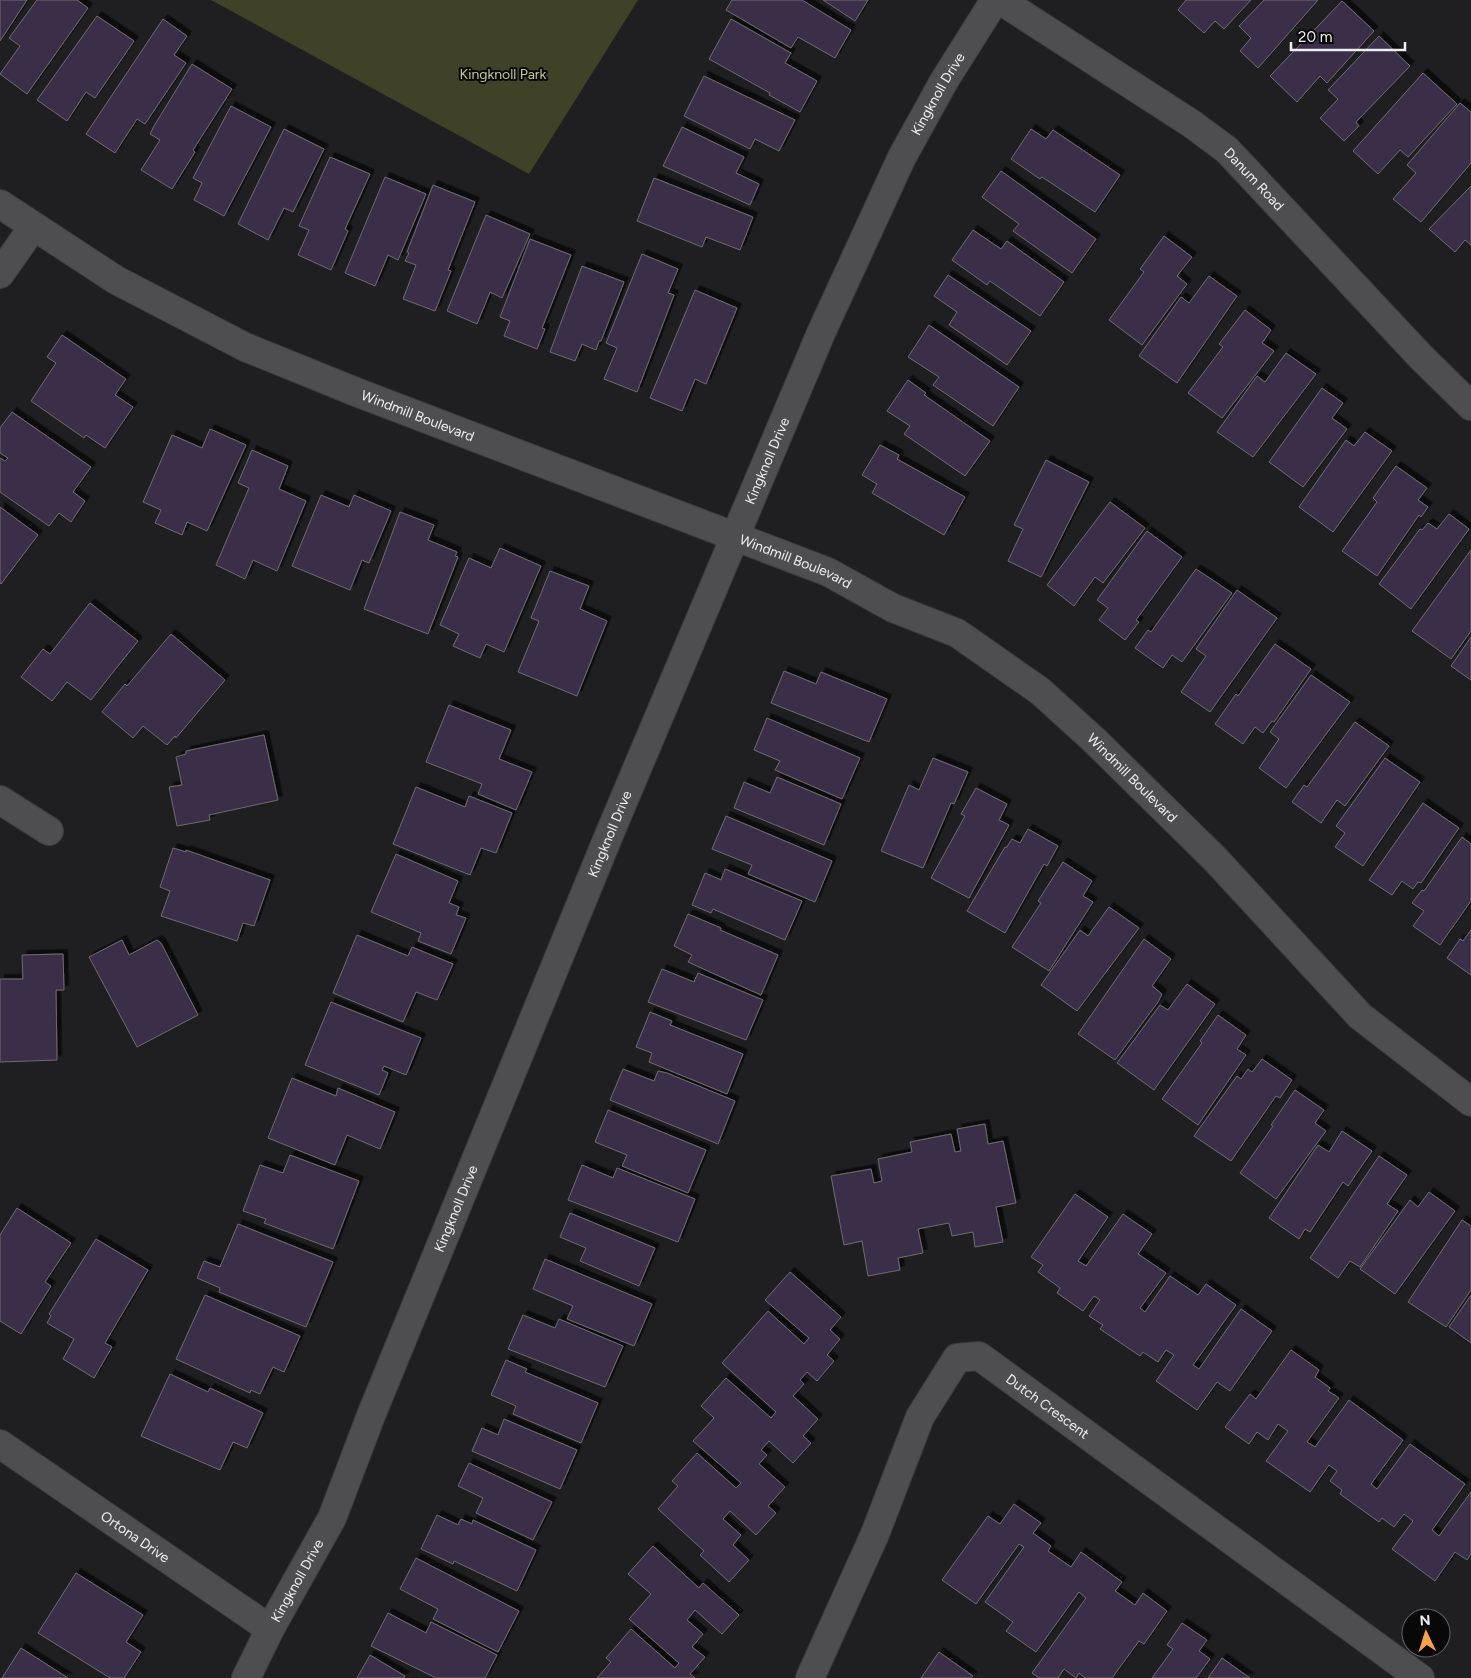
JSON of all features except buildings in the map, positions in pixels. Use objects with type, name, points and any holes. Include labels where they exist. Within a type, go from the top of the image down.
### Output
[{"type":"street","name":"Kingknoll Drive","points":[[246,1678],[270,1629],[332,1518],[379,1395],[608,835],[821,333],[902,157],[944,81],[995,0]]},
{"type":"street","name":"Danum Road","points":[[1000,0],[1192,124],[1227,150],[1421,357],[1471,406]]},
{"type":"street","name":"Windmill Boulevard","points":[[0,204],[116,280],[245,347],[375,399],[828,572],[893,608],[957,634],[1040,691],[1094,740],[1214,859],[1360,1016],[1471,1102]]},
{"type":"street","points":[[0,274],[33,227]]},
{"type":"street","points":[[0,800],[49,831]]},
{"type":"street","name":"Dutch Crescent","points":[[810,1678],[875,1534],[920,1417],[957,1358],[979,1356],[1420,1678]]},
{"type":"street","name":"Ortona Drive","points":[[0,1444],[270,1629]]},
{"type":"green space","name":"Kingknoll Park","points":[[211,0],[638,0],[529,174]]}]
